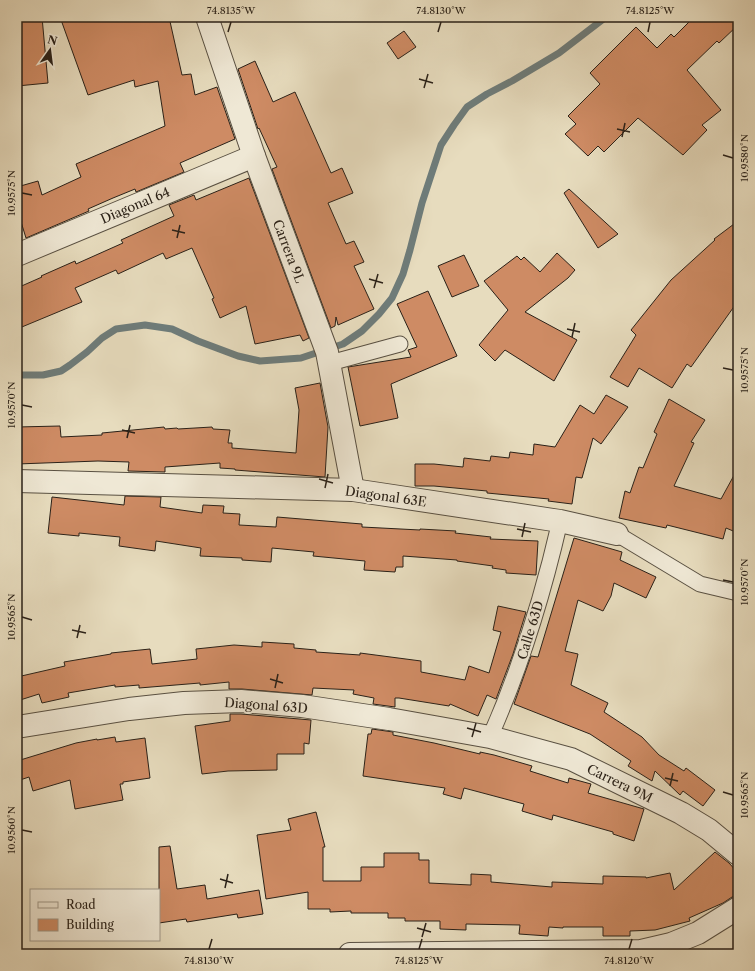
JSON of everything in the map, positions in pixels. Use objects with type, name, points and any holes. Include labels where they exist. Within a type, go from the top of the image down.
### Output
[{"type":"street","name":"Carrera 9L","points":[[207,17],[254,156],[327,354],[353,490]]},
{"type":"street","name":"Diagonal 64","points":[[17,255],[254,156]]},
{"type":"street","name":"Diagonal 63E","points":[[17,481],[353,490],[560,521],[617,534]]},
{"type":"street","name":"Diagonal 63D","points":[[17,727],[129,709],[184,703],[241,701],[310,708],[389,719],[490,737]]},
{"type":"street","name":"Carrera 9M","points":[[490,737],[571,760],[681,813],[709,830],[738,854]]},
{"type":"street","points":[[350,954],[641,951],[671,944],[698,933],[738,908]]},
{"type":"lane","points":[[327,354],[400,344]]},
{"type":"lane","name":"Calle 63D","points":[[490,737],[522,658],[549,568],[560,521]]},
{"type":"lane","name":"Diagonal 63E","points":[[617,534],[700,584],[738,594]]},
{"type":"building","points":[[17,17],[42,17],[48,83],[17,86]]},
{"type":"building","points":[[60,17],[169,17],[182,75],[191,74],[195,95],[217,87],[235,139],[180,163],[184,172],[136,192],[135,189],[113,198],[88,209],[89,211],[26,238],[17,209],[17,187],[38,181],[42,195],[81,177],[76,164],[165,126],[158,81],[135,87],[134,80],[88,95]]},
{"type":"building","points":[[694,17],[738,17],[738,25],[719,43],[717,41],[687,70],[721,110],[702,125],[707,130],[683,155],[638,118],[604,152],[598,146],[588,156],[565,134],[576,124],[568,116],[600,84],[590,73],[636,27],[657,48],[671,34],[674,37]]},
{"type":"building","points":[[404,31],[416,47],[398,59],[387,43]]},
{"type":"building","points":[[255,61],[273,102],[295,92],[331,173],[342,168],[353,193],[328,203],[346,244],[354,241],[364,262],[354,266],[374,309],[338,325],[336,317],[335,326],[331,328],[272,169],[277,167],[259,128],[258,129],[238,69]]},
{"type":"building","points":[[249,178],[309,338],[303,341],[300,335],[255,344],[246,306],[220,318],[212,299],[214,298],[192,248],[166,259],[163,253],[118,274],[116,270],[75,288],[82,302],[17,329],[17,288],[75,261],[76,264],[123,243],[121,240],[174,216],[169,205],[194,195],[196,200]]},
{"type":"building","points":[[569,189],[618,234],[598,248],[564,193]]},
{"type":"building","points":[[738,221],[738,301],[691,367],[687,364],[672,388],[639,368],[628,387],[610,377],[636,335],[631,330],[671,280],[715,240],[714,239]]},
{"type":"building","points":[[557,253],[575,270],[568,278],[525,312],[577,340],[554,381],[505,350],[495,361],[479,345],[508,310],[484,281],[517,256],[521,260],[524,257],[540,272]]},
{"type":"building","points":[[464,255],[479,286],[452,297],[438,266]]},
{"type":"building","points":[[428,291],[457,356],[391,384],[398,418],[360,426],[348,367],[411,357],[408,350],[417,347],[397,304]]},
{"type":"building","points":[[320,383],[328,427],[325,477],[220,468],[220,463],[165,467],[165,472],[128,471],[129,462],[98,461],[17,464],[17,427],[60,426],[61,437],[102,435],[102,433],[164,427],[165,429],[178,429],[212,427],[213,429],[230,430],[228,443],[232,443],[232,448],[296,453],[299,410],[295,388]]},
{"type":"building","points":[[606,395],[628,407],[601,444],[593,438],[582,478],[576,477],[572,504],[548,501],[549,499],[487,493],[487,491],[434,486],[415,486],[415,464],[463,467],[464,458],[490,461],[491,456],[509,458],[510,452],[533,455],[534,444],[555,447],[580,405],[594,414]]},
{"type":"building","points":[[669,399],[705,420],[691,442],[694,443],[674,486],[721,499],[738,468],[738,533],[726,528],[723,539],[667,525],[666,528],[619,518],[625,491],[630,493],[639,467],[643,468],[657,434],[654,432]]},
{"type":"building","points":[[125,496],[161,497],[160,507],[202,513],[203,505],[224,506],[223,513],[240,514],[239,525],[276,527],[277,517],[362,524],[362,527],[456,531],[455,533],[491,537],[490,539],[538,541],[536,575],[506,573],[506,570],[492,568],[493,566],[457,560],[403,556],[403,567],[396,567],[395,572],[364,570],[365,561],[313,556],[314,552],[272,548],[271,562],[242,560],[242,558],[200,556],[201,548],[156,541],[155,551],[119,546],[120,537],[79,533],[79,536],[48,533],[52,497],[124,505]]},
{"type":"building","points":[[574,538],[622,552],[620,560],[656,577],[646,598],[614,583],[611,596],[603,611],[578,600],[565,651],[578,654],[571,685],[608,703],[604,712],[642,737],[659,755],[684,771],[686,768],[715,790],[703,806],[683,791],[680,795],[655,771],[652,781],[628,766],[631,761],[590,734],[514,704],[531,656],[538,657]]},
{"type":"building","points":[[498,606],[526,612],[513,654],[496,699],[487,695],[478,716],[450,704],[449,706],[399,698],[395,698],[395,707],[373,704],[374,698],[353,694],[354,690],[313,688],[312,695],[229,689],[229,682],[139,688],[139,685],[115,687],[115,685],[68,693],[69,697],[42,703],[39,694],[17,701],[17,677],[65,666],[64,662],[111,653],[150,649],[152,664],[197,659],[196,649],[234,645],[262,647],[262,642],[294,644],[294,648],[316,650],[316,652],[360,655],[360,653],[421,661],[421,672],[465,680],[469,666],[489,673],[501,632],[493,630]]},
{"type":"building","points":[[230,714],[311,720],[309,744],[304,743],[304,754],[277,754],[277,770],[228,771],[202,774],[195,726],[230,721]]},
{"type":"building","points":[[372,729],[393,732],[393,735],[480,754],[480,752],[494,755],[532,766],[530,771],[568,783],[569,778],[591,784],[588,793],[644,809],[634,841],[613,834],[613,832],[553,815],[552,820],[522,811],[524,804],[464,788],[461,799],[443,794],[445,788],[363,776],[368,734],[371,734]]},
{"type":"building","points":[[115,737],[116,742],[145,738],[150,778],[123,782],[123,784],[120,784],[123,800],[75,809],[70,780],[33,791],[29,777],[17,781],[17,761],[76,743]]},
{"type":"building","points":[[316,812],[325,847],[323,847],[323,881],[361,881],[361,867],[384,867],[384,853],[419,853],[419,860],[429,860],[429,883],[471,885],[471,874],[491,875],[491,882],[552,887],[552,882],[603,884],[603,876],[646,878],[670,873],[674,890],[715,852],[729,863],[738,873],[738,896],[732,897],[723,903],[689,918],[690,921],[655,930],[630,931],[630,936],[603,936],[603,927],[549,927],[548,936],[519,934],[520,925],[466,924],[466,930],[440,929],[440,921],[405,921],[405,918],[388,918],[388,913],[351,913],[351,911],[330,912],[330,909],[308,909],[308,892],[266,899],[257,835],[291,830],[288,819]]},
{"type":"building","points":[[170,846],[177,889],[205,885],[207,899],[259,890],[263,914],[238,918],[237,914],[187,922],[186,919],[160,923],[159,847]]},
{"type":"waterway","points":[[17,375],[43,375],[61,371],[87,352],[102,338],[116,329],[145,325],[172,329],[198,341],[238,356],[260,361],[301,358],[343,344],[362,331],[392,298],[403,274],[422,203],[441,145],[467,107],[559,53],[606,17]]}]
